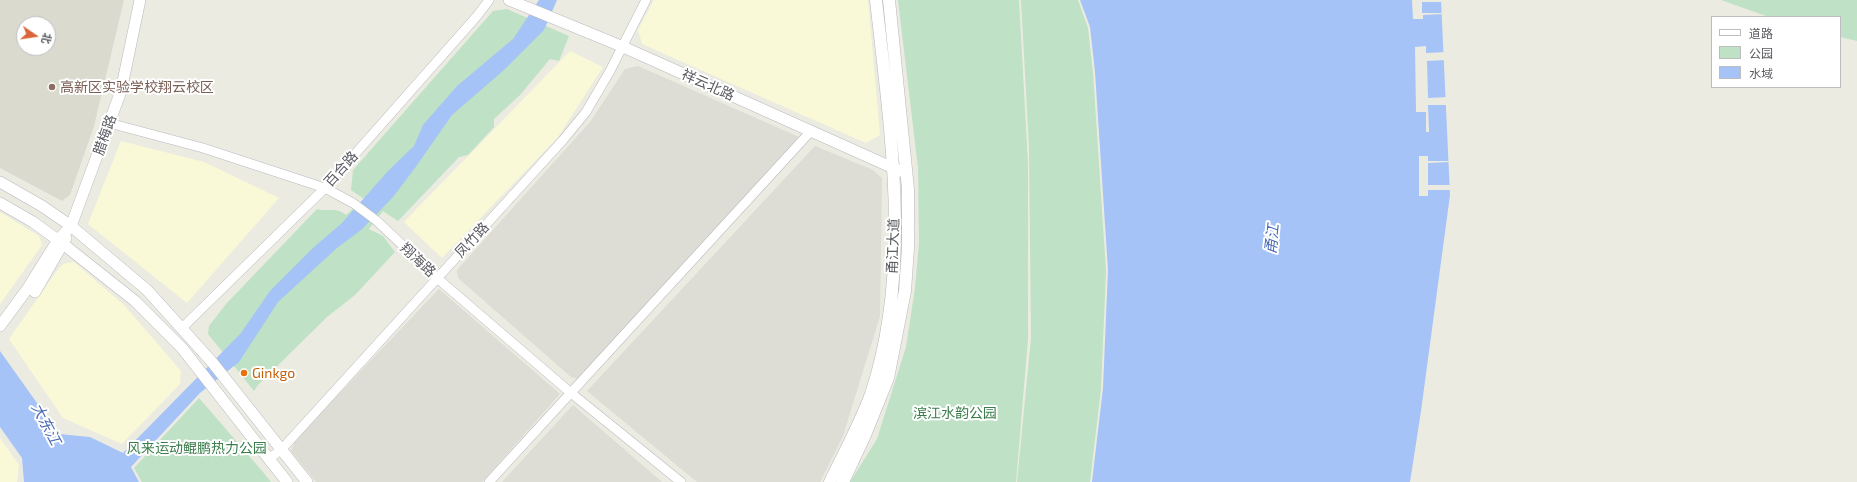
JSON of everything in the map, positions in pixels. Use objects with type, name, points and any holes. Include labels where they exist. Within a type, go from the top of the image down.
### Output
[{"type":"main road","name":"甬江大道","points":[[830,482],[871,394],[888,321],[893,269],[895,199],[893,167],[876,0]]},
{"type":"main road","name":"甬江大道","points":[[843,482],[865,435],[888,378],[905,291],[908,255],[906,173],[889,0]]},
{"type":"street","name":"腊梅路","points":[[1,332],[28,288],[71,226],[121,91],[140,0]]},
{"type":"street","name":"百合路","points":[[182,328],[325,188],[477,16],[489,0]]},
{"type":"street","name":"祥云北路","points":[[509,0],[621,46],[906,173]]},
{"type":"street","name":"凤竹路","points":[[268,459],[281,450],[577,124],[590,105],[646,0]]},
{"type":"street","name":"翔海路","points":[[109,123],[203,148],[325,188],[354,203],[377,221],[437,278],[572,393],[681,482]]},
{"type":"street","points":[[490,482],[811,131]]},
{"type":"street","points":[[0,182],[42,206],[71,226],[147,290],[212,362],[307,482]]},
{"type":"street","points":[[0,203],[33,222],[61,242],[135,301],[182,348],[286,482]]},
{"type":"shaded area","name":"高新区实验学校翔云校区","points":[[0,0],[124,0],[94,126],[70,195],[62,201],[0,168]]},
{"type":"shaded area","points":[[654,0],[868,0],[880,135],[866,143],[642,44],[638,30]]},
{"type":"shaded area","points":[[570,51],[603,67],[558,137],[442,258],[404,222]]},
{"type":"shaded area","points":[[638,66],[799,137],[579,379],[571,377],[458,278],[457,270],[590,122],[625,69]]},
{"type":"shaded area","points":[[121,141],[204,162],[279,198],[187,303],[88,224]]},
{"type":"shaded area","points":[[815,146],[873,170],[882,178],[880,316],[843,436],[820,482],[697,482],[587,391]]},
{"type":"shaded area","points":[[0,212],[39,236],[42,245],[0,304]]},
{"type":"shaded area","points":[[74,262],[124,305],[181,371],[180,384],[122,444],[63,418],[9,339],[56,272],[63,264]]},
{"type":"shaded area","points":[[439,289],[560,394],[482,482],[316,482],[291,451],[296,439]]},
{"type":"shaded area","points":[[573,405],[662,482],[502,482]]},
{"type":"shaded area","points":[[0,438],[19,465],[17,482],[0,482]]},
{"type":"green space","name":"滨江水韵公园","points":[[898,0],[1019,0],[1028,164],[1028,339],[1016,482],[850,482],[877,439],[906,347],[915,288],[919,243],[918,168]]},
{"type":"green space","points":[[1021,0],[1078,0],[1088,28],[1093,73],[1106,271],[1101,389],[1090,482],[1017,482],[1031,338],[1029,147]]},
{"type":"green space","points":[[1721,0],[1857,0],[1857,41],[1841,37],[1841,16],[1766,16]]},
{"type":"green space","points":[[507,9],[569,36],[559,61],[550,59],[520,95],[494,119],[494,127],[468,155],[459,157],[398,221],[383,211],[369,229],[383,236],[395,252],[355,295],[327,317],[258,385],[254,391],[208,334],[209,326],[226,304],[317,209],[335,210],[346,215],[364,199],[351,190],[353,170],[493,11]]},
{"type":"green space","name":"风来运动鲲鹏热力公园","points":[[199,398],[271,482],[142,482],[134,468]]},
{"type":"water","name":"大东江","points":[[539,0],[557,0],[544,30],[504,70],[452,115],[393,197],[361,230],[337,248],[278,302],[239,362],[200,393],[131,467],[139,482],[24,482],[22,458],[0,427],[0,351],[59,434],[90,437],[123,453],[241,333],[270,291],[314,247],[342,223],[388,171],[414,146],[423,125],[457,86],[513,39]]},
{"type":"water","name":"甬江","points":[[1080,0],[1441,0],[1450,195],[1410,482],[1092,482],[1103,388],[1108,270],[1095,72],[1090,27]]},
{"type":"pier","points":[[1412,0],[1443,0],[1443,2],[1422,2],[1422,13],[1444,14],[1423,15],[1423,19],[1413,19]]},
{"type":"pier","points":[[1426,46],[1426,53],[1446,52],[1446,60],[1427,61],[1428,98],[1448,97],[1448,105],[1428,105],[1429,132],[1426,132],[1426,112],[1416,112],[1415,47]]},
{"type":"pier","points":[[1419,156],[1428,156],[1428,161],[1450,161],[1428,163],[1428,185],[1451,185],[1451,190],[1428,190],[1428,196],[1419,196]]},
{"type":"place","name":"高新区实验学校翔云校区","points":[[52,87]]},
{"type":"place","name":"Ginkgo","points":[[244,373]]}]
